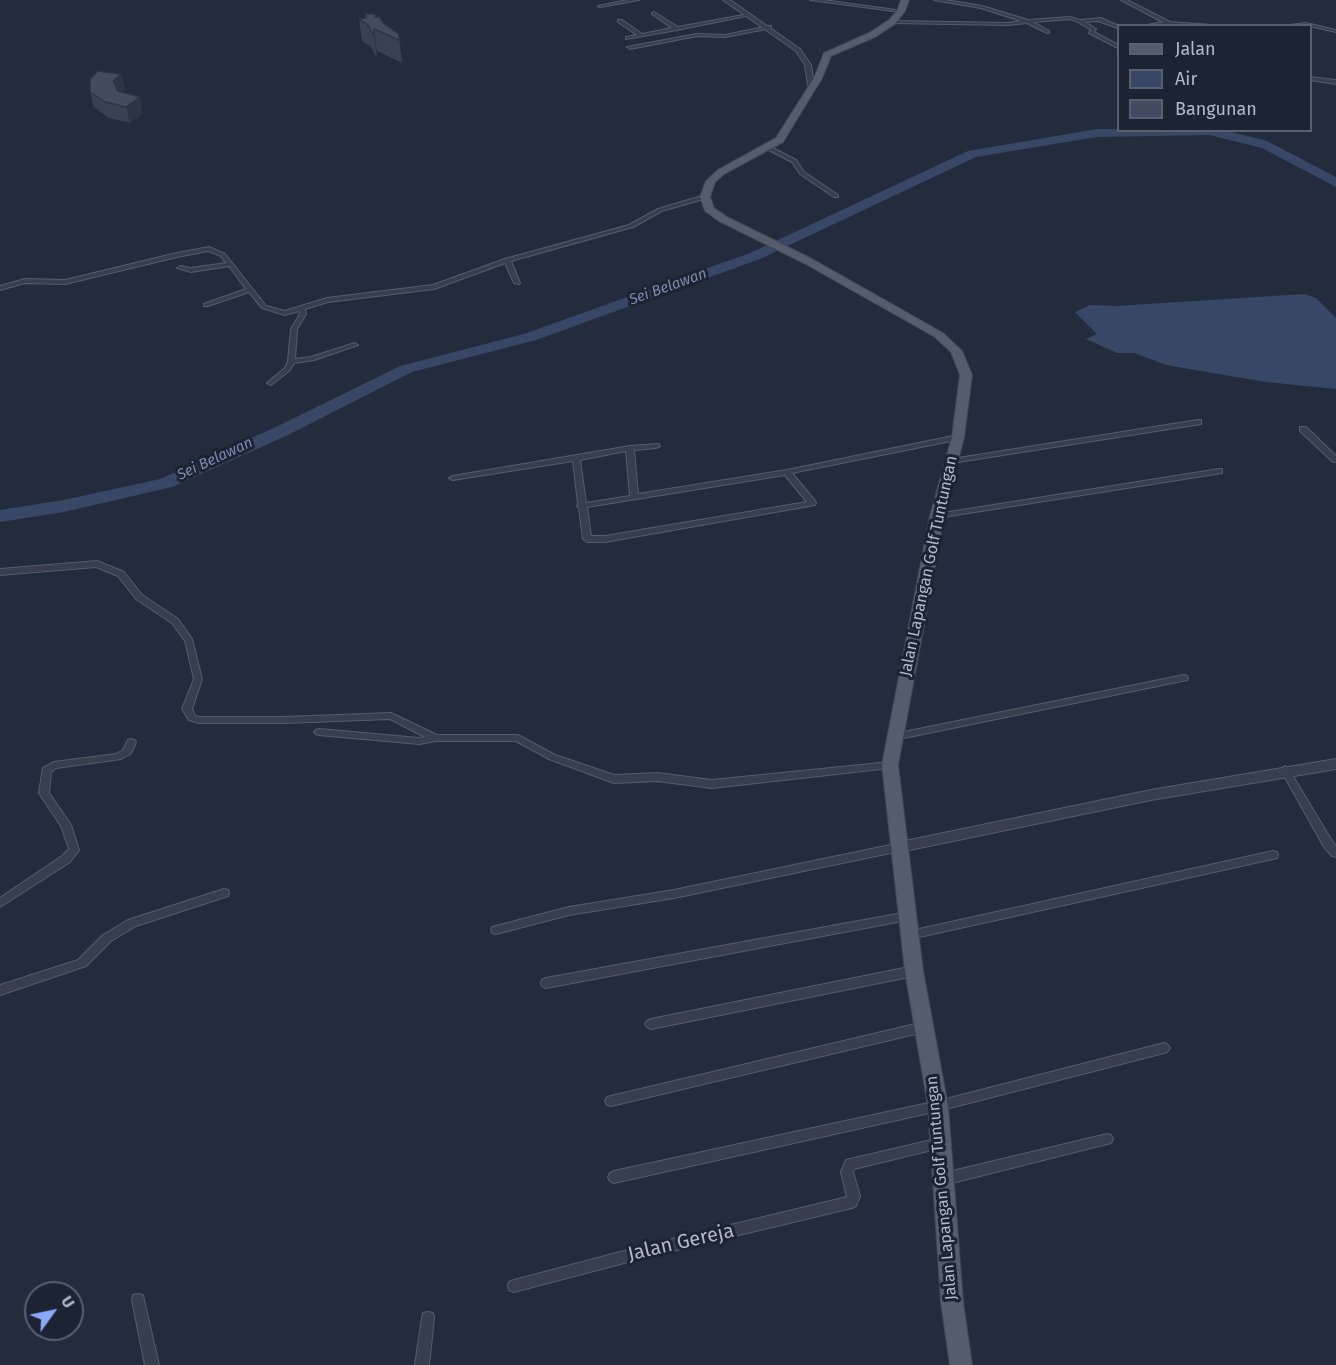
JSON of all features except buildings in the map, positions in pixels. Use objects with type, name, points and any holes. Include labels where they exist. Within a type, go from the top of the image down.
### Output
[{"type":"main road","points":[[705,197],[711,181],[721,172],[769,148],[783,137],[818,78],[827,55],[872,35],[892,22],[901,11],[905,0]]},
{"type":"main road","name":"Jalan Lapangan Golf Tuntungan","points":[[705,197],[713,212],[808,261],[930,329],[956,351],[965,369],[967,382],[958,437],[937,516],[922,606],[890,765],[914,971],[938,1106],[952,1302],[961,1365]]},
{"type":"street","points":[[600,6],[637,0]]},
{"type":"street","points":[[726,0],[769,27],[798,50],[808,65],[812,85]]},
{"type":"street","points":[[812,0],[901,11]]},
{"type":"street","points":[[936,0],[982,7],[1027,21],[1047,32]]},
{"type":"street","points":[[1124,0],[1170,24]]},
{"type":"street","points":[[654,13],[677,29]]},
{"type":"street","points":[[628,38],[749,15]]},
{"type":"street","points":[[892,22],[1008,24],[1070,18],[1080,21],[1094,30],[1091,32],[1117,46]]},
{"type":"street","points":[[1080,21],[1099,19],[1117,26]]},
{"type":"street","points":[[620,21],[641,35]]},
{"type":"street","points":[[1312,25],[1336,31]]},
{"type":"street","points":[[630,47],[697,35],[725,36],[769,27]]},
{"type":"street","points":[[1312,78],[1336,82]]},
{"type":"street","points":[[769,148],[794,161],[802,173],[836,196]]},
{"type":"street","points":[[0,288],[25,281],[76,280],[209,249],[223,255],[264,307],[285,313],[302,310],[327,300],[434,287],[507,260],[631,226],[660,210],[705,197]]},
{"type":"street","points":[[507,260],[517,283]]},
{"type":"street","points":[[180,268],[191,270],[231,264]]},
{"type":"street","points":[[206,305],[252,289]]},
{"type":"street","points":[[271,383],[288,369],[294,329],[303,314],[302,310]]},
{"type":"street","points":[[291,361],[312,359],[355,345]]},
{"type":"street","points":[[952,461],[1198,422]]},
{"type":"street","points":[[1303,429],[1336,460]]},
{"type":"street","points":[[581,506],[787,472],[958,437]]},
{"type":"street","points":[[453,478],[630,448],[656,446]]},
{"type":"street","points":[[630,448],[634,496]]},
{"type":"street","points":[[576,458],[585,535],[589,541],[812,503],[787,472]]},
{"type":"street","points":[[937,516],[1219,471]]},
{"type":"street","points":[[0,572],[97,564],[121,574],[139,597],[175,621],[189,641],[198,679],[187,709],[192,718],[285,720],[391,716],[436,738]]},
{"type":"street","points":[[894,737],[1184,678]]},
{"type":"street","points":[[319,732],[419,741],[436,738],[518,738],[552,757],[614,779],[657,777],[712,784],[890,765]]},
{"type":"street","points":[[0,903],[66,859],[74,850],[66,825],[44,793],[46,770],[54,765],[118,757],[127,752],[131,742]]},
{"type":"street","points":[[496,930],[569,911],[674,894],[1151,795],[1285,770],[1336,764]]},
{"type":"street","points":[[1285,770],[1328,844],[1336,852]]},
{"type":"street","points":[[910,935],[1273,855]]},
{"type":"street","points":[[0,990],[82,963],[107,938],[132,923],[224,893]]},
{"type":"street","points":[[546,983],[908,916]]},
{"type":"street","points":[[651,1024],[914,971]]},
{"type":"street","points":[[611,1101],[925,1027]]},
{"type":"street","points":[[614,1177],[938,1106],[1164,1048]]},
{"type":"street","points":[[944,1179],[1107,1140]]},
{"type":"street","name":"Jalan Gereja","points":[[514,1286],[851,1201],[847,1172],[850,1164],[940,1143]]},
{"type":"street","points":[[138,1300],[152,1365]]},
{"type":"street","points":[[422,1365],[428,1318]]},
{"type":"water","points":[[1304,294],[1316,298],[1336,318],[1336,389],[1266,382],[1166,365],[1134,353],[1117,353],[1086,339],[1097,334],[1075,312],[1090,305],[1116,306]]},
{"type":"waterway","name":"Sei Belawan","points":[[0,516],[64,506],[166,483],[282,431],[406,369],[530,337],[755,256],[973,154],[1097,133],[1153,132]]},
{"type":"waterway","name":"Sei Belawan","points":[[1213,132],[1267,145],[1336,183]]}]
